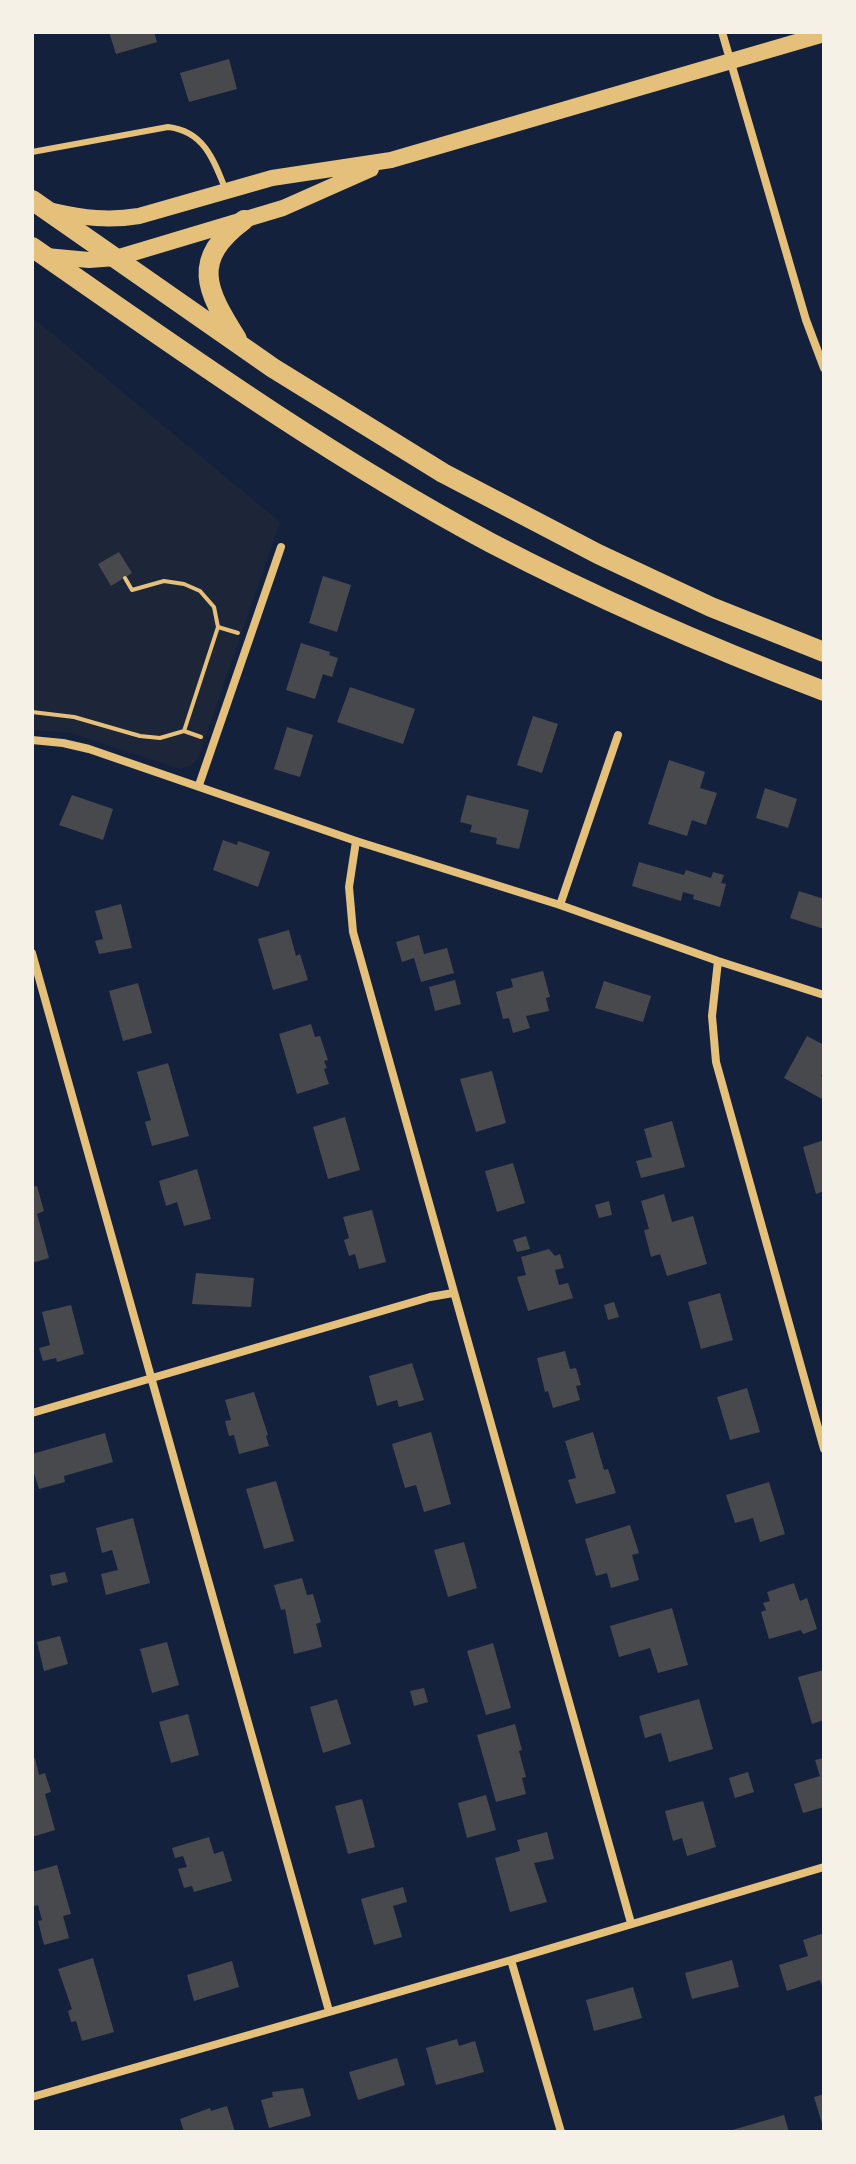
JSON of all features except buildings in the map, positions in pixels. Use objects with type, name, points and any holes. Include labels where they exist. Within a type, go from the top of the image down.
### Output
[{"type":"main road","points":[[52,211],[89,219],[113,220],[139,216],[272,178],[391,160],[824,34]]},
{"type":"main road","points":[[39,252],[89,260],[116,258],[283,208],[391,160]]},
{"type":"main road","points":[[32,200],[52,211],[241,346],[443,473],[513,511],[711,607],[824,652]]},
{"type":"main road","points":[[241,346],[213,299],[208,266],[216,244],[244,220]]},
{"type":"main road","points":[[39,252],[314,439],[467,529],[667,627],[824,691]]},
{"type":"street","points":[[722,32],[809,330],[824,368]]},
{"type":"street","points":[[199,785],[281,547]]},
{"type":"street","points":[[560,905],[618,735]]},
{"type":"street","points":[[32,740],[89,749],[356,841],[560,905],[824,995]]},
{"type":"street","points":[[356,841],[349,887],[353,932],[631,1923]]},
{"type":"street","points":[[32,953],[329,2011]]},
{"type":"street","points":[[718,961],[712,1016],[716,1062],[824,1449]]},
{"type":"street","points":[[32,1413],[453,1293]]},
{"type":"street","points":[[32,2097],[824,1867]]},
{"type":"street","points":[[511,1960],[561,2132]]},
{"type":"lane","points":[[32,152],[168,127],[180,128],[196,136],[207,148],[226,191]]},
{"type":"path","points":[[32,712],[74,717],[140,736],[160,738],[184,731],[218,627],[214,607],[200,591],[184,584],[164,581],[132,590],[125,578]]},
{"type":"path","points":[[218,627],[250,637]]},
{"type":"shaded area","points":[[32,317],[280,522],[199,756],[187,767],[177,768],[71,733],[32,730]]}]
